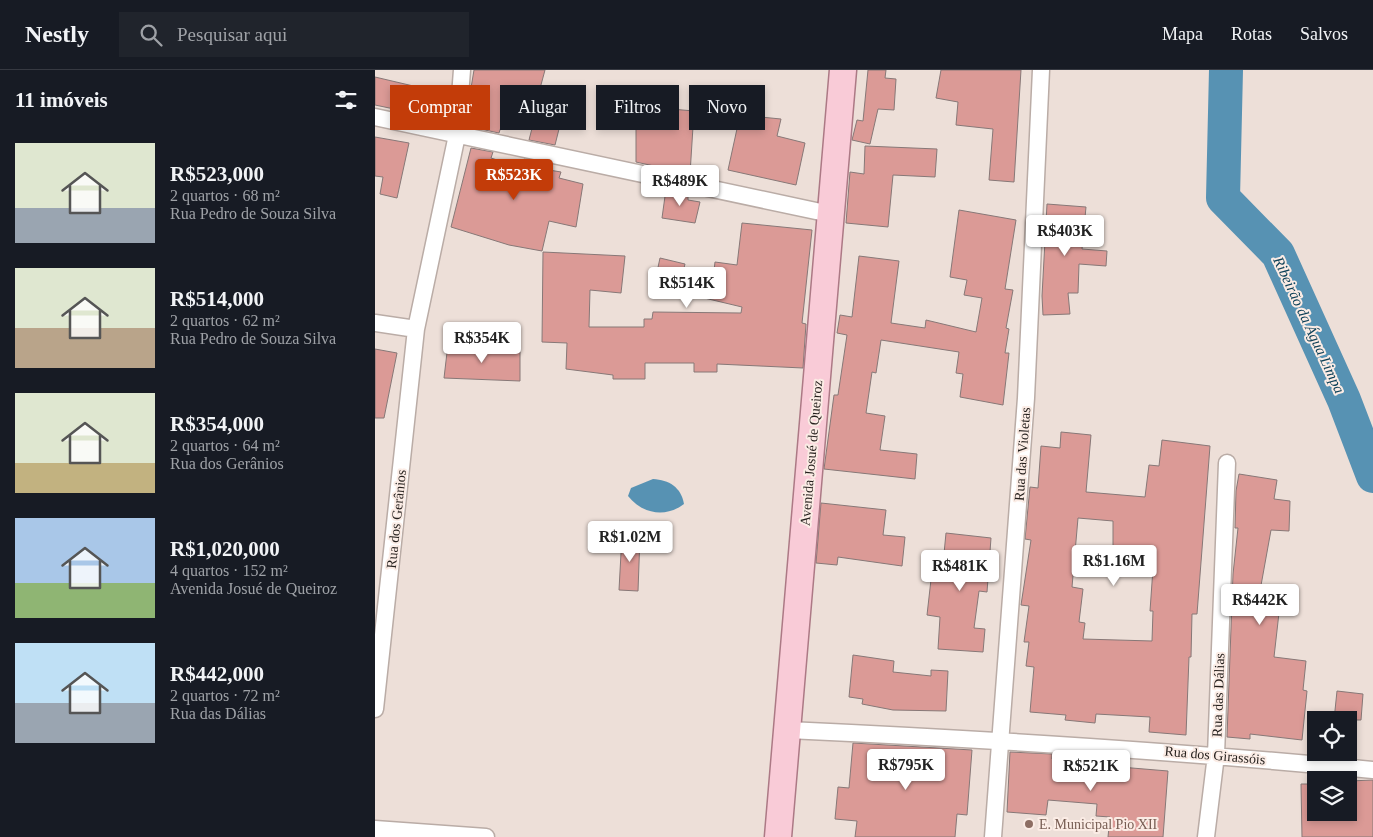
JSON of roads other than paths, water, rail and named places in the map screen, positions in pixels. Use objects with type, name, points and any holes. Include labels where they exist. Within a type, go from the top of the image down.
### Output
[{"type":"main road","name":"Avenida Josué de Queiroz","points":[[778,837],[843,70]]},
{"type":"street","name":"Rua dos Gerânios","points":[[375,709],[417,329],[457,135],[462,70]]},
{"type":"street","name":"Rua das Violetas","points":[[993,837],[1002,740],[1026,398],[1041,70]]},
{"type":"street","points":[[375,117],[830,214]]},
{"type":"street","points":[[375,323],[417,329]]},
{"type":"street","name":"Rua das Dálias","points":[[1206,837],[1216,755],[1227,463]]},
{"type":"street","name":"Rua dos Girassóis","points":[[788,730],[1002,740],[1216,755],[1373,770]]},
{"type":"street","points":[[375,829],[486,837]]},
{"type":"water","points":[[653,479],[669,483],[677,489],[684,504],[670,511],[655,512],[640,507],[628,496],[631,488]]},
{"type":"waterway","name":"Ribeirão da Água Limpa","points":[[1226,70],[1223,198],[1278,254],[1344,400],[1373,476]]},
{"type":"place","name":"E. Municipal Pio XII","points":[[1029,824]]}]
